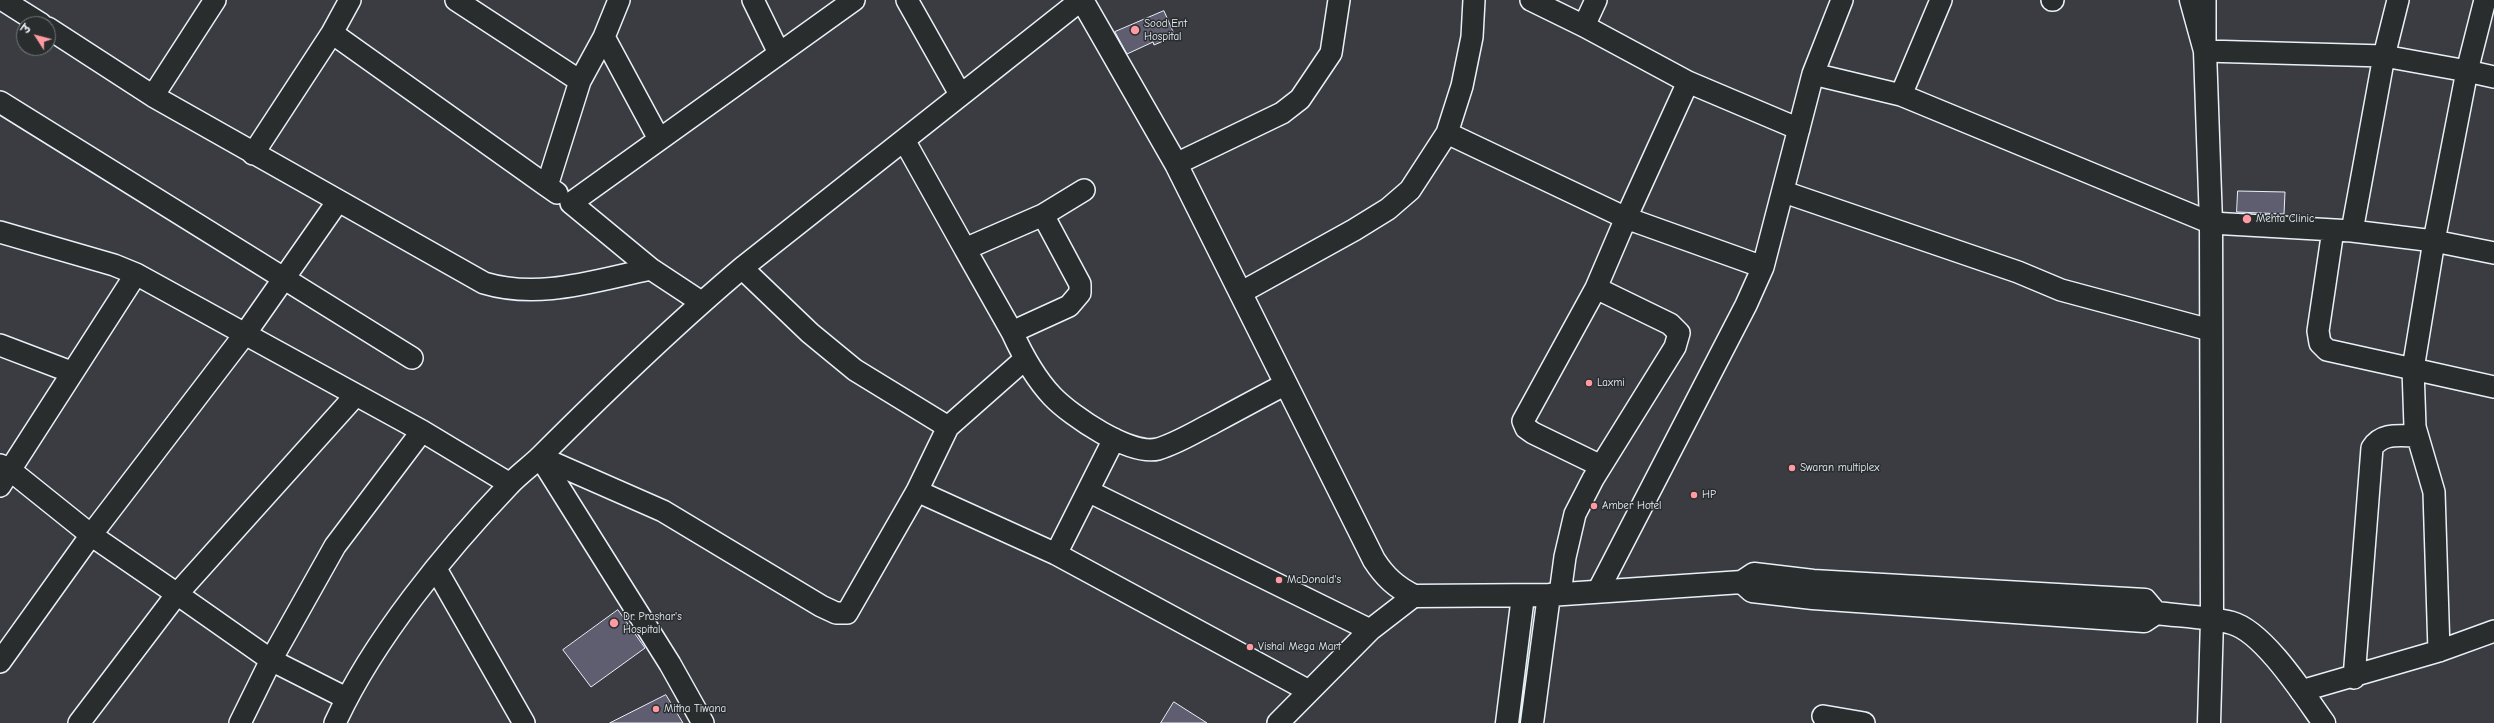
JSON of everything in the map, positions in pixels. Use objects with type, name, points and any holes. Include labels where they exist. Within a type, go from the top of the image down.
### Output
[{"type":"main road","points":[[1082,0],[1176,164],[1242,292],[1374,560],[1384,575],[1397,587],[1414,596],[1523,596],[1742,582],[1754,574],[1813,581],[2145,600],[2156,613],[2231,623],[2245,628],[2256,637],[2301,691],[2324,723]]},
{"type":"main road","points":[[2191,0],[2205,51],[2211,223],[2210,330],[2212,620],[2209,723]]},
{"type":"main road","points":[[1532,723],[1555,594]]},
{"type":"main road","points":[[1507,723],[1523,596]]},
{"type":"street","points":[[3,0],[28,16]]},
{"type":"street","points":[[153,96],[215,0]]},
{"type":"street","points":[[253,154],[332,33],[350,0]]},
{"type":"street","points":[[456,0],[580,81]]},
{"type":"street","points":[[547,186],[580,81],[604,37],[619,0]]},
{"type":"street","points":[[753,0],[779,53]]},
{"type":"street","points":[[571,203],[854,0]]},
{"type":"street","points":[[906,0],[960,94]]},
{"type":"street","points":[[335,723],[346,698],[370,658],[436,569],[510,484],[540,457],[584,412],[702,302],[742,268],[960,94],[1082,0]]},
{"type":"street","points":[[1176,164],[1282,113],[1300,99],[1331,53],[1339,0]]},
{"type":"street","points":[[1242,292],[1354,230],[1388,209],[1410,190],[1447,133],[1462,86],[1472,37],[1474,0]]},
{"type":"street","points":[[1531,0],[1584,26],[1688,82],[1799,129]]},
{"type":"street","points":[[1584,26],[1596,0]]},
{"type":"street","points":[[1598,591],[1746,305],[1762,267],[1784,192],[1814,74],[1842,0]]},
{"type":"street","points":[[1901,95],[1941,0]]},
{"type":"street","points":[[2205,0],[2205,51],[2384,56],[2494,77]]},
{"type":"street","points":[[2398,0],[2318,331],[2320,343],[2326,350],[2494,387]]},
{"type":"street","points":[[2439,651],[2434,492],[2417,436],[2413,369],[2434,241],[2467,71],[2485,0]]},
{"type":"street","points":[[56,33],[153,96],[253,154],[484,283],[504,288],[543,291],[651,269]]},
{"type":"street","points":[[332,33],[571,203],[651,269],[702,302]]},
{"type":"street","points":[[604,37],[659,139]]},
{"type":"street","points":[[1814,74],[1901,95],[2211,223],[2342,230],[2434,241],[2494,253]]},
{"type":"street","points":[[1601,466],[1533,433],[1526,428],[1523,421],[1596,288],[1688,82]]},
{"type":"street","points":[[0,102],[412,358]]},
{"type":"street","points":[[1447,133],[1626,218],[1762,267]]},
{"type":"street","points":[[904,140],[1012,332],[1025,359],[1052,396],[1074,414],[1114,439],[1140,449],[1157,449],[1180,441],[1286,384]]},
{"type":"street","points":[[965,249],[1043,215],[1084,190]]},
{"type":"street","points":[[1784,192],[2018,272],[2061,290],[2210,330]]},
{"type":"street","points":[[0,662],[91,534],[245,334],[285,279],[338,201]]},
{"type":"street","points":[[1012,332],[1069,306],[1080,293],[1080,284],[1043,215]]},
{"type":"street","points":[[0,232],[114,265],[136,274],[422,431],[510,484]]},
{"type":"street","points":[[742,268],[810,333],[855,370],[948,427]]},
{"type":"street","points":[[136,274],[3,474],[271,660],[346,698]]},
{"type":"street","points":[[1555,594],[1576,514],[1601,466],[1675,347],[1679,333],[1670,324],[1596,288]]},
{"type":"street","points":[[0,345],[71,372]]},
{"type":"street","points":[[540,457],[663,511],[836,613],[848,614],[917,491],[948,427],[1025,359]]},
{"type":"street","points":[[79,723],[177,594],[356,396]]},
{"type":"street","points":[[240,723],[271,660],[335,546],[422,431]]},
{"type":"street","points":[[2354,678],[2372,448],[2376,440],[2384,436],[2417,436]]},
{"type":"street","points":[[1056,554],[1114,439]]},
{"type":"street","points":[[540,457],[670,664],[703,723]]},
{"type":"street","points":[[917,491],[1056,554],[1309,691]]},
{"type":"street","points":[[1088,491],[1370,630]]},
{"type":"street","points":[[436,569],[524,723]]},
{"type":"street","points":[[1278,723],[1370,630],[1414,596]]},
{"type":"street","points":[[2301,691],[2354,678],[2439,651],[2494,631]]},
{"type":"street","points":[[1823,716],[1864,723]]},
{"type":"building","points":[[1164,11],[1175,36],[1154,45],[1153,42],[1127,54],[1115,32]]},
{"type":"building","points":[[2238,191],[2285,192],[2284,214],[2237,212]]},
{"type":"building","points":[[618,610],[645,648],[591,687],[563,650]]},
{"type":"building","name":"Mitha Tiwana","points":[[666,695],[683,723],[610,723]]},
{"type":"building","points":[[1174,702],[1207,723],[1161,723]]},
{"type":"place","name":"Sood Ent Hospital","points":[[1135,30]]},
{"type":"place","name":"Mehta Clinic","points":[[2247,219]]},
{"type":"place","name":"Laxmi","points":[[1589,383]]},
{"type":"place","name":"Swaran multiplex","points":[[1792,468]]},
{"type":"place","name":"HP","points":[[1694,495]]},
{"type":"place","name":"Amber Hotel","points":[[1594,506]]},
{"type":"place","name":"McDonald's","points":[[1279,580]]},
{"type":"place","name":"Dr. Prashar's Hospital","points":[[614,623]]},
{"type":"place","name":"Vishal Mega Mart","points":[[1250,647]]},
{"type":"place","name":"Mitha Tiwana","points":[[656,709]]}]
